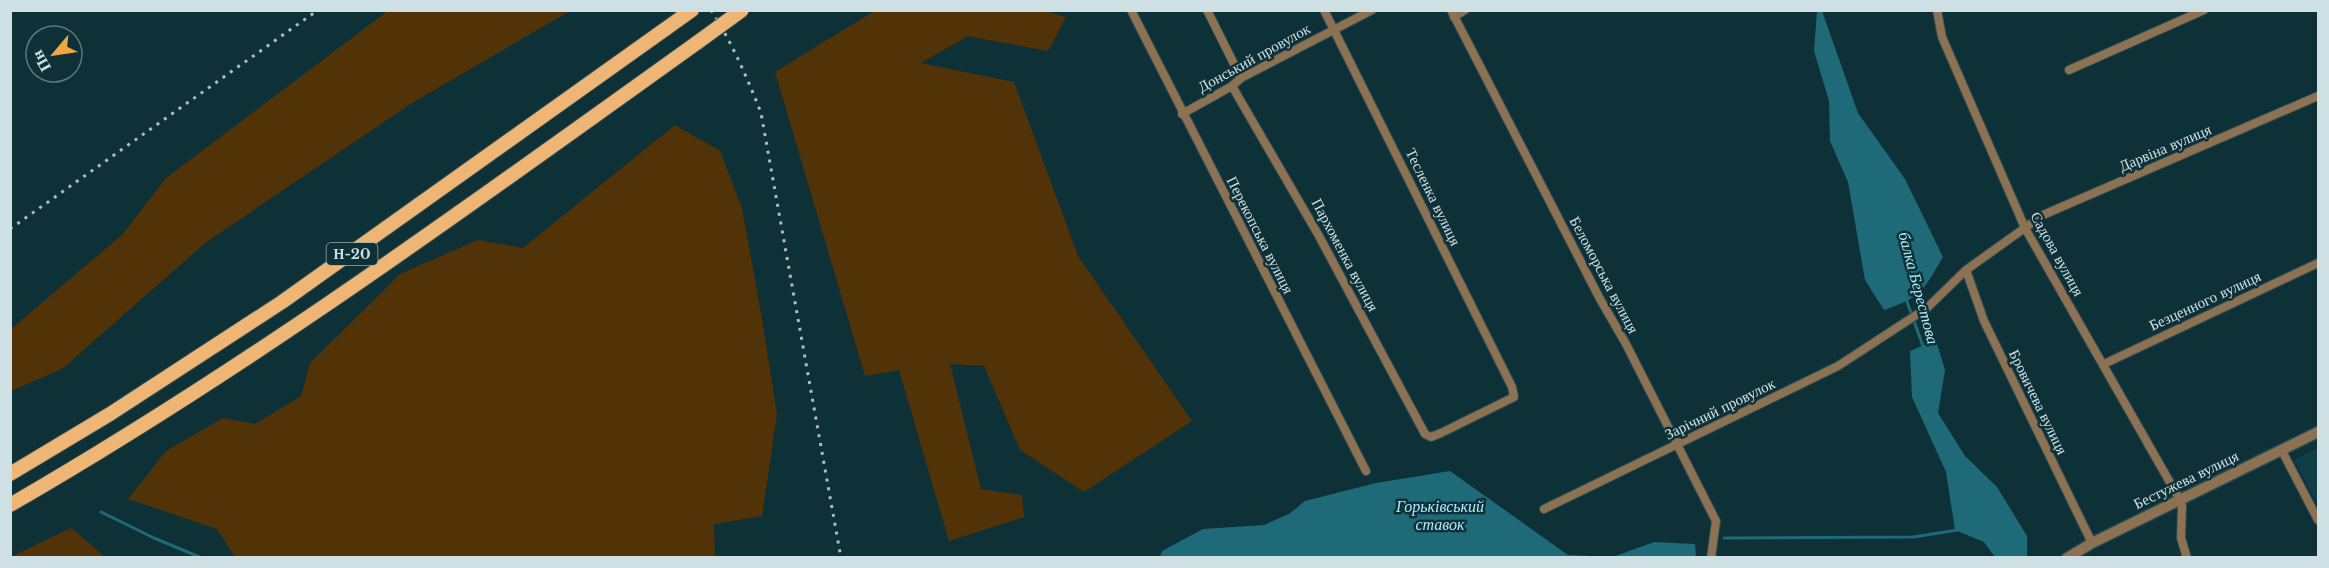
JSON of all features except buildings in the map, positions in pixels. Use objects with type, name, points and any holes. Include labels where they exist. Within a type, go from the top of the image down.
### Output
[{"type":"main road","name":"Н-20","points":[[10,504],[137,429],[287,333],[742,10]]},
{"type":"main road","name":"Н-20","points":[[10,474],[110,414],[282,302],[687,14]]},
{"type":"street","name":"Перекопська вулиця","points":[[1131,10],[1366,471]]},
{"type":"street","points":[[1207,10],[1241,78]]},
{"type":"street","name":"Тесленка вулиця","points":[[1324,10],[1512,387],[1514,397],[1431,437]]},
{"type":"street","name":"Донський провулок","points":[[1182,114],[1232,86],[1241,78],[1372,10]]},
{"type":"street","points":[[1453,14],[1465,10]]},
{"type":"street","name":"Садова вулиця","points":[[1937,10],[1942,37],[2025,228],[2180,500]]},
{"type":"street","points":[[2069,70],[2204,10]]},
{"type":"street","name":"Беломорська вулиця","points":[[1453,14],[1716,521],[1711,558]]},
{"type":"street","name":"Пархоменка вулиця","points":[[1232,86],[1319,236],[1417,423],[1425,435],[1431,437]]},
{"type":"street","name":"Дарвіна вулиця","points":[[1966,270],[2043,215],[2319,96]]},
{"type":"street","name":"Безценного вулиця","points":[[2104,364],[2319,263]]},
{"type":"street","name":"Зарічний провулок","points":[[1544,509],[1838,366],[1927,308],[1966,270]]},
{"type":"street","name":"Бровичева вулиця","points":[[1966,270],[1984,321],[2092,543]]},
{"type":"street","name":"Бестужева вулиця","points":[[2067,558],[2092,543],[2319,432]]},
{"type":"street","points":[[2282,451],[2319,520]]},
{"type":"street","points":[[2180,500],[2182,506],[2181,538],[2187,558]]},
{"type":"shaded area","points":[[389,10],[570,11],[412,103],[205,243],[62,369],[11,391],[11,329],[122,235],[166,178]]},
{"type":"shaded area","points":[[1042,10],[1066,17],[1048,51],[968,36],[921,63],[1014,82],[1078,256],[1192,421],[1084,492],[1020,450],[984,366],[950,364],[981,489],[1022,495],[1024,517],[949,541],[899,370],[865,376],[775,72],[874,11]]},
{"type":"shaded area","points":[[675,125],[720,151],[742,208],[777,414],[762,516],[714,524],[715,557],[235,557],[217,529],[128,499],[166,451],[223,418],[255,424],[301,396],[310,363],[400,274],[478,240],[523,248]]},
{"type":"shaded area","points":[[2318,448],[2318,505],[2294,460]]},
{"type":"shaded area","points":[[71,528],[105,557],[11,557]]},
{"type":"water","points":[[1817,11],[1822,11],[1858,113],[1905,179],[1943,257],[1921,291],[1907,301],[1884,310],[1865,280],[1848,182],[1830,141],[1829,101],[1814,51]]},
{"type":"water","points":[[1936,340],[1945,370],[1938,413],[1965,456],[1997,487],[2027,536],[2027,557],[1995,557],[1984,542],[1955,530],[1946,472],[1912,397],[1910,351]]},
{"type":"water","name":"Горьківський ставок","points":[[1450,471],[1568,555],[1613,557],[1160,557],[1162,551],[1203,529],[1264,525],[1289,514],[1305,501],[1376,483]]},
{"type":"water","points":[[1654,542],[1695,544],[1696,557],[1613,557]]},
{"type":"waterway","name":"балка Берестова","points":[[1906,299],[1924,349]]},
{"type":"waterway","points":[[101,512],[202,558]]},
{"type":"waterway","points":[[1724,538],[1913,537],[1958,530]]},
{"type":"railway","points":[[10,229],[318,10]]},
{"type":"railway","points":[[711,10],[739,60],[761,113],[841,558]]}]
